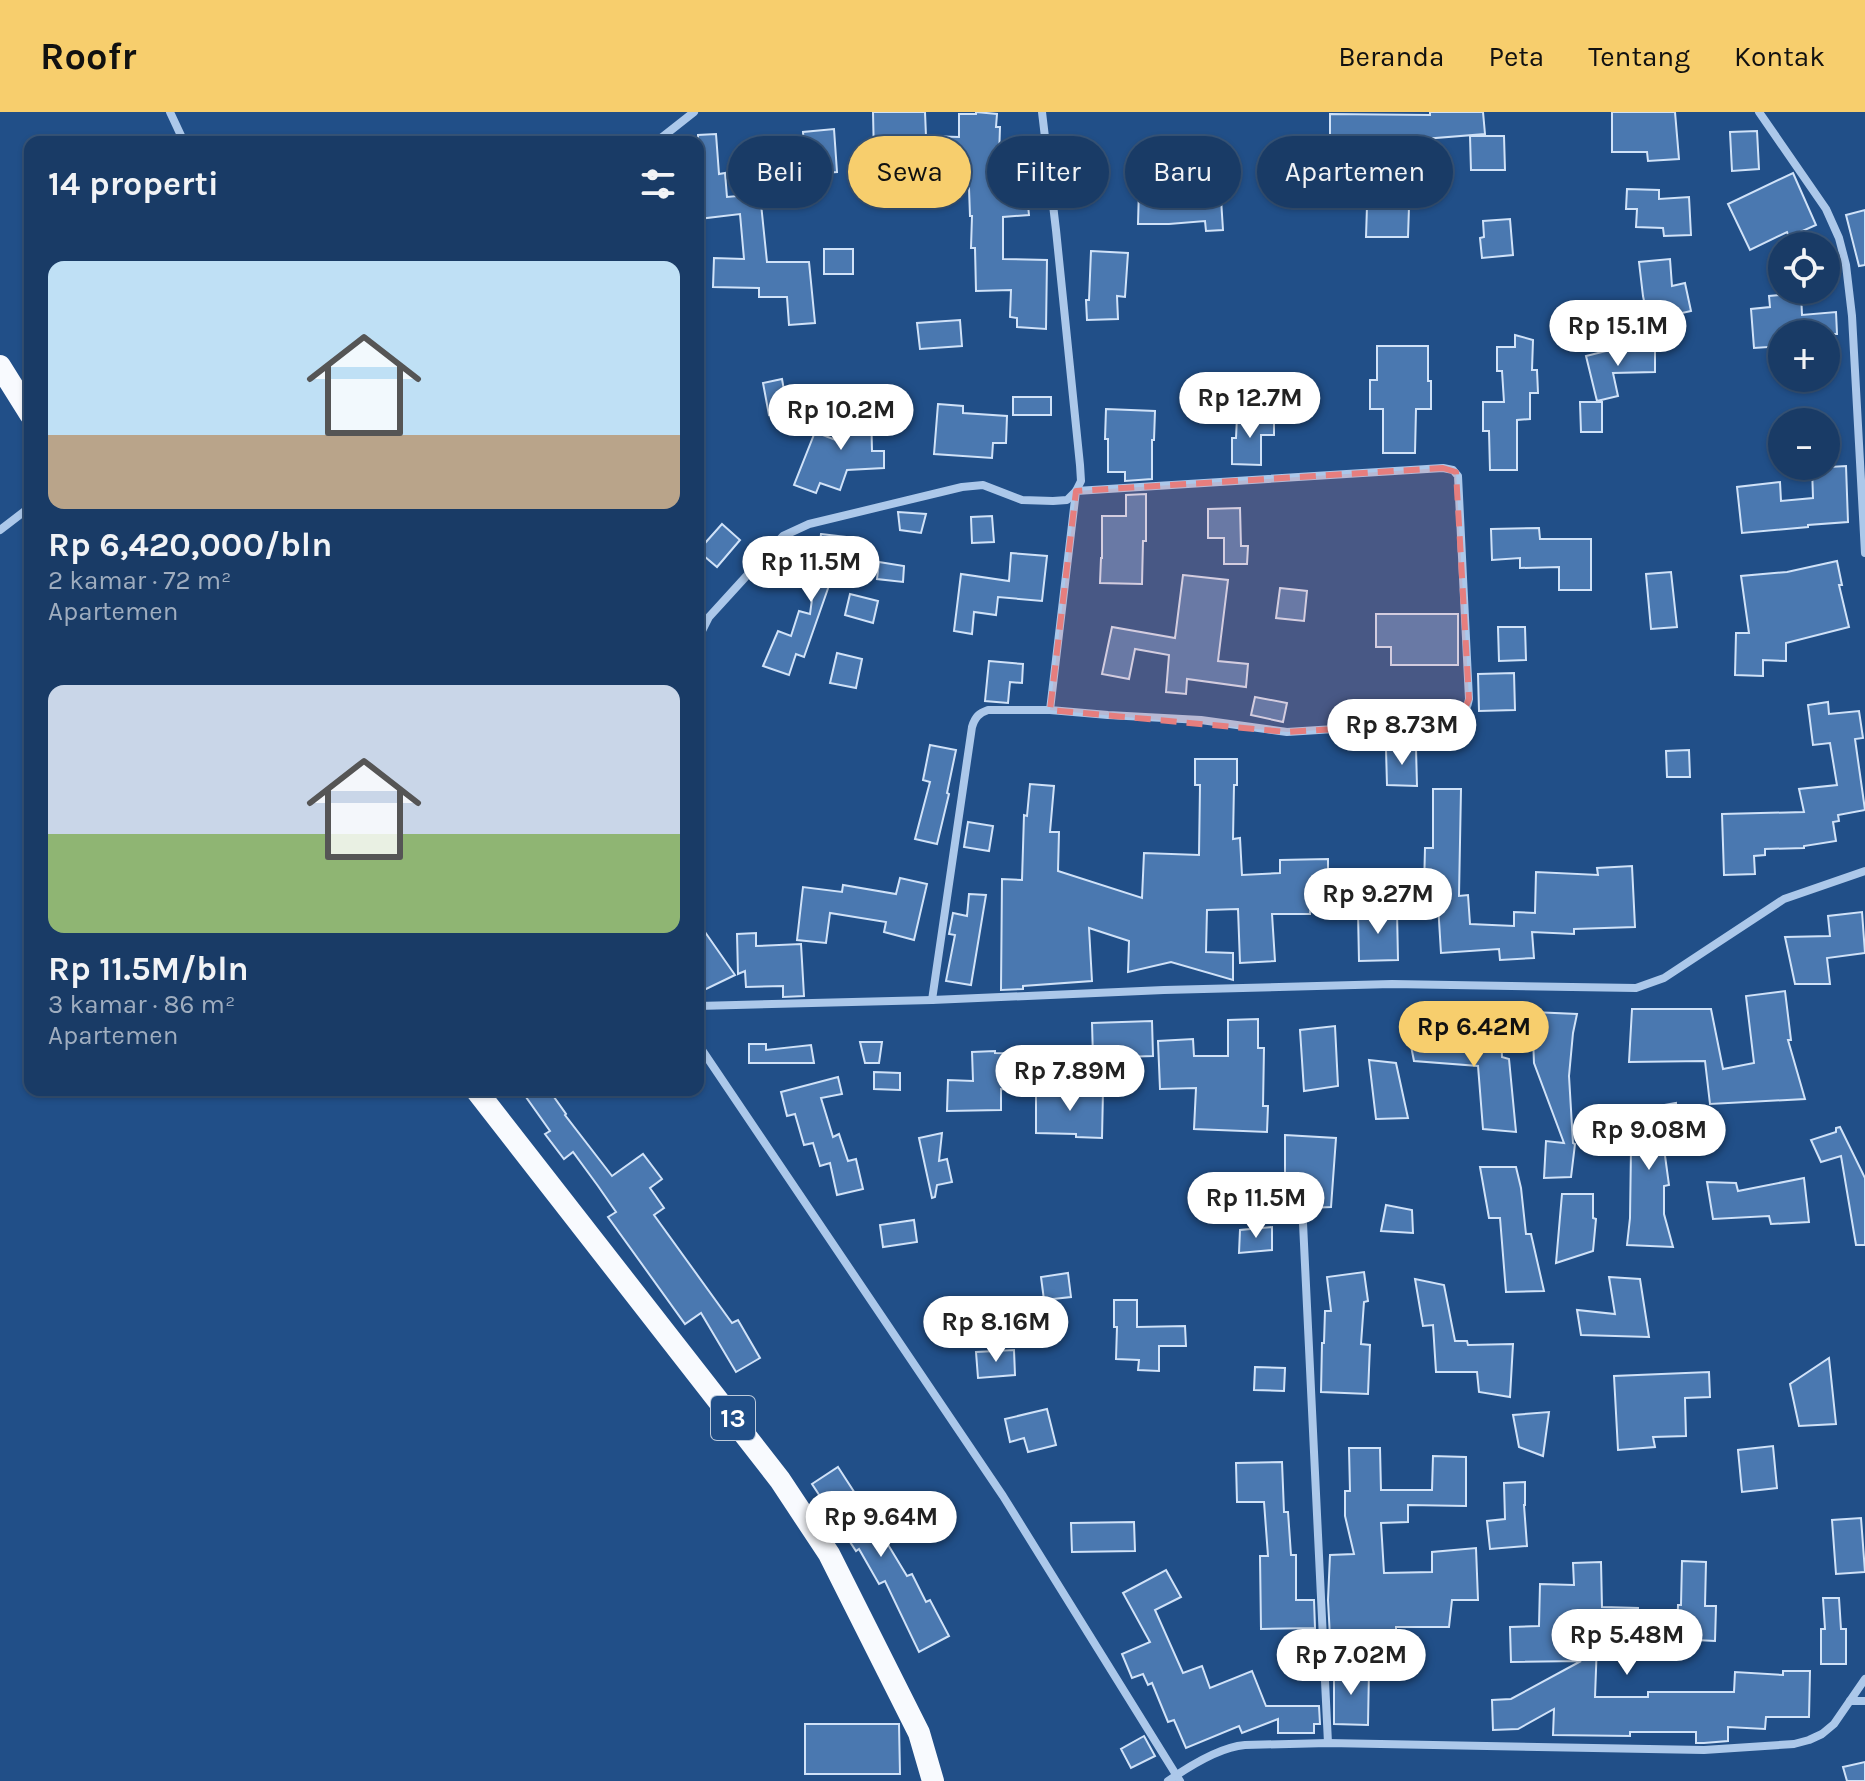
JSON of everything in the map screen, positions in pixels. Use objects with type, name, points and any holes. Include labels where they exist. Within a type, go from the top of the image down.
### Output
[{"type":"highway","points":[[0,366],[24,404]]},
{"type":"highway","name":"13","points":[[481,1096],[780,1480],[829,1554],[919,1733],[933,1781]]},
{"type":"street","points":[[170,112],[181,136]]},
{"type":"street","points":[[664,136],[694,112]]},
{"type":"street","points":[[704,627],[709,617],[783,536],[809,524],[962,487],[983,485],[1022,500],[1067,500],[1076,491],[1081,481],[1080,465],[1042,112]]},
{"type":"street","points":[[1759,112],[1826,209],[1839,238],[1846,265],[1852,316],[1865,553]]},
{"type":"street","points":[[932,1000],[974,719],[980,713],[988,710],[1050,710],[1201,720],[1287,732],[1445,722],[1467,710],[1469,699],[1458,476],[1453,470],[1443,468],[1076,491]]},
{"type":"street","points":[[1050,710],[1076,491]]},
{"type":"street","points":[[0,530],[24,512]]},
{"type":"street","points":[[704,1006],[1392,984],[1636,988],[1671,974],[1784,899],[1865,871]]},
{"type":"street","points":[[704,1053],[1003,1496],[1174,1779],[1233,1746],[1328,1743],[1721,1750],[1794,1744],[1822,1734],[1834,1724],[1865,1679]]},
{"type":"street","points":[[1303,1223],[1328,1743]]},
{"type":"street","points":[[1850,1701],[1865,1701]]},
{"type":"highlighted area","points":[[1443,468],[1456,472],[1469,699],[1462,715],[1445,722],[1287,732],[1050,710],[1076,491]]},
{"type":"building","points":[[873,112],[925,112],[926,136],[874,136]]},
{"type":"building","points":[[1430,112],[1483,112],[1485,134],[1330,136],[1330,114],[1430,115]]},
{"type":"building","points":[[1612,112],[1675,112],[1679,159],[1648,161],[1647,152],[1612,152]]},
{"type":"building","points":[[959,114],[997,114],[996,127],[1000,127],[1000,136],[987,136],[987,208],[1028,208],[1029,215],[1003,217],[1003,259],[1047,260],[1046,329],[1017,327],[1017,318],[1010,317],[1011,290],[976,291],[975,248],[971,248],[971,136],[959,136]]},
{"type":"building","points":[[834,129],[837,172],[832,172],[832,136],[803,136],[803,132]]},
{"type":"building","points":[[1757,131],[1759,169],[1732,171],[1730,132]]},
{"type":"building","points":[[716,134],[719,174],[725,173],[728,208],[761,208],[767,262],[809,262],[815,323],[789,325],[787,297],[759,297],[759,288],[713,287],[714,258],[744,259],[740,214],[704,218],[704,136],[698,136]]},
{"type":"building","points":[[1470,136],[1504,136],[1505,170],[1471,170]]},
{"type":"building","points":[[1793,173],[1816,225],[1800,232],[1768,232],[1768,241],[1750,250],[1728,204]]},
{"type":"building","points":[[1627,189],[1659,190],[1659,199],[1689,197],[1691,235],[1664,236],[1663,228],[1636,227],[1637,209],[1626,209]]},
{"type":"building","points":[[1138,208],[1222,208],[1223,230],[1206,231],[1205,221],[1138,224]]},
{"type":"building","points":[[1367,208],[1409,208],[1408,237],[1366,237]]},
{"type":"building","points":[[1865,210],[1865,265],[1859,266],[1846,215]]},
{"type":"building","points":[[1510,219],[1513,255],[1482,258],[1480,238],[1484,237],[1483,221]]},
{"type":"building","points":[[824,249],[853,249],[853,274],[824,274]]},
{"type":"building","points":[[1091,251],[1128,253],[1125,297],[1117,296],[1118,319],[1087,320]]},
{"type":"building","points":[[1670,259],[1672,286],[1685,283],[1691,311],[1673,315],[1677,334],[1652,339],[1639,262]]},
{"type":"building","points":[[1770,304],[1802,304],[1802,315],[1836,312],[1836,320],[1768,320],[1768,347],[1754,348],[1751,309],[1770,307]]},
{"type":"building","points":[[960,320],[962,346],[920,349],[917,323]]},
{"type":"building","points":[[1515,335],[1533,340],[1532,370],[1537,370],[1538,393],[1530,393],[1530,419],[1517,420],[1517,470],[1490,470],[1489,431],[1483,431],[1483,402],[1504,402],[1502,371],[1497,371],[1497,347],[1515,347]]},
{"type":"building","points":[[1377,346],[1428,346],[1431,409],[1416,409],[1415,453],[1383,453],[1383,409],[1370,409],[1370,380],[1377,380]]},
{"type":"building","points":[[1655,347],[1655,372],[1613,373],[1618,396],[1597,401],[1586,356],[1618,348]]},
{"type":"building","points":[[782,379],[788,412],[769,415],[763,383]]},
{"type":"building","points":[[1013,397],[1051,397],[1051,415],[1013,415]]},
{"type":"building","points":[[1580,402],[1602,402],[1602,432],[1581,432]]},
{"type":"building","points":[[938,404],[963,406],[963,413],[1007,416],[1006,443],[993,443],[992,458],[934,454]]},
{"type":"building","points":[[871,406],[872,451],[884,451],[884,468],[847,470],[840,490],[820,483],[816,493],[794,485],[815,432],[841,442],[840,407]]},
{"type":"building","points":[[1106,409],[1155,411],[1152,479],[1125,481],[1125,472],[1108,472]]},
{"type":"building","points":[[1237,417],[1274,418],[1274,435],[1261,435],[1261,465],[1232,464],[1232,438],[1236,438]]},
{"type":"building","points":[[1840,466],[1846,466],[1848,522],[1742,533],[1737,487],[1780,482],[1781,501],[1813,498],[1812,480],[1840,480]]},
{"type":"building","points":[[1146,494],[1142,584],[1100,583],[1102,516],[1126,516],[1126,495]]},
{"type":"building","points":[[1240,508],[1241,546],[1248,546],[1247,564],[1224,564],[1224,538],[1208,538],[1208,509]]},
{"type":"building","points":[[898,512],[926,514],[921,533],[900,530]]},
{"type":"building","points":[[992,516],[994,542],[972,543],[971,517]]},
{"type":"building","points":[[722,524],[740,540],[717,567],[704,556],[704,544]]},
{"type":"building","points":[[1539,528],[1540,539],[1591,539],[1591,590],[1559,590],[1559,567],[1520,568],[1520,558],[1492,560],[1491,529]]},
{"type":"building","points":[[821,534],[859,541],[858,557],[849,556],[848,560],[839,557],[804,657],[796,654],[789,675],[763,666],[778,631],[791,636],[799,611],[810,614]]},
{"type":"building","points":[[1011,553],[1047,556],[1042,601],[998,597],[996,615],[974,612],[972,634],[954,631],[961,574],[1009,581]]},
{"type":"building","points":[[1837,561],[1849,627],[1786,643],[1786,661],[1763,660],[1763,676],[1735,675],[1736,633],[1749,633],[1741,576],[1787,572]]},
{"type":"building","points":[[879,562],[904,566],[903,582],[877,579]]},
{"type":"building","points":[[1671,572],[1677,627],[1651,629],[1646,574]]},
{"type":"building","points":[[1183,575],[1228,580],[1218,661],[1248,664],[1246,687],[1187,679],[1186,694],[1166,692],[1169,655],[1135,649],[1129,679],[1102,674],[1112,627],[1175,638]]},
{"type":"building","points":[[1280,588],[1307,591],[1304,621],[1276,618]]},
{"type":"building","points":[[850,594],[878,601],[873,623],[845,615]]},
{"type":"building","points":[[1376,614],[1458,614],[1458,665],[1391,665],[1391,647],[1376,647]]},
{"type":"building","points":[[1498,627],[1525,627],[1526,660],[1499,661]]},
{"type":"building","points":[[837,653],[862,659],[856,688],[830,683]]},
{"type":"building","points":[[989,661],[1023,664],[1022,683],[1010,682],[1008,703],[985,701]]},
{"type":"building","points":[[1514,673],[1515,710],[1479,711],[1478,674]]},
{"type":"building","points":[[1255,697],[1287,703],[1283,722],[1251,715]]},
{"type":"building","points":[[1828,702],[1829,714],[1859,711],[1863,738],[1855,739],[1865,810],[1838,815],[1839,821],[1833,822],[1836,841],[1804,848],[1765,849],[1765,855],[1754,856],[1755,874],[1724,875],[1722,814],[1804,812],[1799,789],[1837,785],[1830,743],[1813,745],[1808,705]]},
{"type":"building","points":[[930,745],[956,750],[937,844],[915,839],[930,782],[923,780]]},
{"type":"building","points":[[1416,748],[1417,786],[1387,785],[1386,749]]},
{"type":"building","points":[[1689,750],[1690,777],[1667,777],[1666,751]]},
{"type":"building","points":[[1195,759],[1237,759],[1233,839],[1240,838],[1242,875],[1280,873],[1280,860],[1328,859],[1328,893],[1310,894],[1310,914],[1272,914],[1275,961],[1240,963],[1238,909],[1207,910],[1206,952],[1233,953],[1233,980],[1171,962],[1128,972],[1129,941],[1089,928],[1092,981],[1001,990],[1002,879],[1022,880],[1024,815],[1027,816],[1030,784],[1054,786],[1050,832],[1059,832],[1058,871],[1142,898],[1144,853],[1199,855],[1200,785],[1195,785]]},
{"type":"building","points":[[1433,789],[1461,789],[1459,896],[1468,895],[1470,924],[1514,926],[1514,912],[1535,913],[1536,872],[1598,875],[1597,868],[1632,866],[1635,927],[1574,929],[1574,934],[1532,932],[1534,958],[1500,960],[1499,949],[1441,953],[1437,888],[1424,888],[1425,848],[1433,848]]},
{"type":"building","points":[[968,822],[993,826],[989,851],[964,847]]},
{"type":"building","points":[[900,878],[927,884],[914,940],[884,932],[886,922],[830,913],[826,943],[797,940],[803,887],[842,892],[843,885],[896,894]]},
{"type":"building","points":[[969,894],[986,895],[971,985],[946,981],[955,935],[949,934],[953,913],[967,916]]},
{"type":"building","points":[[1397,911],[1398,960],[1359,961],[1358,912]]},
{"type":"building","points":[[1862,912],[1865,953],[1827,958],[1830,984],[1795,984],[1785,937],[1830,936],[1828,916]]},
{"type":"building","points":[[704,931],[735,975],[704,990]]},
{"type":"building","points":[[756,933],[756,946],[801,944],[804,996],[783,997],[783,986],[746,987],[745,971],[738,974],[737,934]]},
{"type":"building","points":[[1785,991],[1791,1040],[1788,1040],[1805,1099],[1710,1104],[1705,1061],[1629,1062],[1632,1009],[1711,1009],[1723,1069],[1754,1063],[1746,996]]},
{"type":"building","points":[[1532,1012],[1577,1014],[1569,1076],[1575,1144],[1571,1177],[1544,1178],[1546,1141],[1564,1143],[1534,1063]]},
{"type":"building","points":[[1258,1019],[1258,1048],[1264,1048],[1263,1106],[1268,1106],[1267,1132],[1194,1129],[1196,1088],[1160,1089],[1158,1041],[1193,1039],[1194,1056],[1228,1056],[1228,1020]]},
{"type":"building","points":[[1152,1021],[1153,1056],[1093,1058],[1092,1023]]},
{"type":"building","points":[[1335,1026],[1338,1086],[1304,1091],[1300,1030]]},
{"type":"building","points":[[1407,1026],[1476,1038],[1476,1031],[1501,1030],[1502,1057],[1509,1059],[1516,1132],[1483,1129],[1478,1066],[1414,1061]]},
{"type":"building","points":[[860,1042],[882,1042],[879,1063],[865,1063]]},
{"type":"building","points":[[749,1044],[766,1044],[766,1050],[811,1045],[814,1063],[749,1063]]},
{"type":"building","points":[[972,1052],[1036,1054],[1035,1090],[1001,1089],[1001,1110],[947,1111],[948,1080],[973,1081]]},
{"type":"building","points":[[1369,1060],[1396,1063],[1408,1118],[1376,1119]]},
{"type":"building","points":[[874,1072],[900,1073],[900,1090],[874,1089]]},
{"type":"building","points":[[838,1077],[842,1094],[821,1098],[833,1137],[839,1134],[848,1161],[856,1159],[863,1189],[837,1195],[830,1163],[820,1166],[813,1143],[804,1145],[795,1114],[787,1116],[781,1092]]},
{"type":"building","points":[[1103,1091],[1102,1138],[1036,1133],[1036,1092]]},
{"type":"building","points":[[525,1096],[553,1096],[612,1176],[643,1154],[662,1179],[650,1188],[664,1208],[654,1215],[732,1323],[738,1320],[760,1358],[736,1372],[701,1313],[685,1324],[608,1217],[616,1212],[598,1186],[573,1152],[564,1159],[545,1134],[550,1131]]},
{"type":"building","points":[[1676,1103],[1680,1137],[1663,1141],[1669,1185],[1664,1186],[1664,1214],[1673,1247],[1627,1245],[1631,1149],[1626,1150],[1619,1113]]},
{"type":"building","points":[[1840,1127],[1865,1178],[1865,1245],[1856,1245],[1841,1156],[1821,1162],[1811,1140],[1836,1132],[1836,1128]]},
{"type":"building","points":[[942,1133],[939,1161],[947,1159],[952,1182],[937,1185],[935,1197],[932,1198],[919,1138]]},
{"type":"building","points":[[1285,1135],[1336,1138],[1331,1207],[1285,1209]]},
{"type":"building","points":[[1480,1167],[1516,1167],[1526,1234],[1531,1234],[1544,1291],[1506,1292],[1500,1218],[1489,1218]]},
{"type":"building","points":[[1804,1178],[1809,1222],[1771,1224],[1769,1216],[1713,1219],[1707,1182],[1736,1183],[1738,1191]]},
{"type":"building","points":[[1562,1194],[1593,1194],[1593,1218],[1596,1219],[1593,1251],[1556,1263]]},
{"type":"building","points":[[1386,1205],[1412,1210],[1413,1233],[1381,1231]]},
{"type":"building","points":[[914,1220],[917,1242],[883,1247],[880,1225]]},
{"type":"building","points":[[1272,1227],[1272,1250],[1239,1253],[1240,1230]]},
{"type":"building","points":[[1364,1272],[1368,1301],[1364,1302],[1361,1344],[1370,1345],[1368,1394],[1321,1392],[1325,1311],[1331,1311],[1327,1277]]},
{"type":"building","points":[[1068,1273],[1071,1297],[1044,1300],[1041,1277]]},
{"type":"building","points":[[1609,1277],[1640,1279],[1649,1337],[1581,1335],[1577,1310],[1615,1314]]},
{"type":"building","points":[[1415,1279],[1444,1285],[1455,1341],[1467,1341],[1468,1345],[1513,1344],[1510,1397],[1479,1392],[1477,1372],[1436,1372],[1433,1325],[1423,1326]]},
{"type":"building","points":[[1114,1300],[1137,1300],[1137,1327],[1185,1326],[1186,1346],[1159,1346],[1159,1371],[1138,1370],[1139,1360],[1116,1359]]},
{"type":"building","points":[[1014,1350],[1015,1375],[978,1378],[976,1352]]},
{"type":"building","points":[[1829,1358],[1836,1424],[1799,1426],[1790,1384]]},
{"type":"building","points":[[1255,1367],[1285,1368],[1284,1391],[1254,1390]]},
{"type":"building","points":[[1709,1372],[1710,1397],[1685,1398],[1686,1436],[1653,1437],[1655,1447],[1618,1450],[1614,1376]]},
{"type":"building","points":[[1047,1409],[1056,1445],[1028,1452],[1024,1438],[1010,1442],[1005,1419]]},
{"type":"building","points":[[1549,1412],[1543,1456],[1519,1447],[1513,1415]]},
{"type":"building","points":[[1773,1446],[1777,1488],[1742,1492],[1738,1450]]},
{"type":"building","points":[[1349,1448],[1380,1448],[1381,1490],[1432,1490],[1433,1456],[1466,1457],[1466,1506],[1408,1505],[1408,1522],[1381,1523],[1384,1573],[1432,1572],[1432,1552],[1476,1548],[1478,1600],[1452,1600],[1449,1627],[1396,1627],[1396,1634],[1370,1639],[1330,1637],[1330,1555],[1354,1554],[1345,1516],[1345,1491],[1350,1491]]},
{"type":"building","points":[[1282,1462],[1284,1512],[1288,1512],[1291,1555],[1296,1555],[1296,1600],[1314,1600],[1315,1628],[1261,1629],[1260,1556],[1268,1556],[1264,1502],[1237,1502],[1236,1463]]},
{"type":"building","points":[[838,1467],[907,1576],[912,1574],[926,1602],[930,1600],[949,1636],[919,1652],[885,1581],[879,1584],[859,1549],[856,1551],[812,1484]]},
{"type":"building","points":[[1525,1482],[1527,1546],[1490,1549],[1487,1521],[1505,1519],[1504,1483]]},
{"type":"building","points":[[1861,1518],[1865,1572],[1836,1574],[1832,1520]]},
{"type":"building","points":[[1134,1522],[1135,1551],[1072,1552],[1071,1523]]},
{"type":"building","points":[[1682,1561],[1706,1562],[1705,1606],[1716,1606],[1715,1641],[1677,1639]]},
{"type":"building","points":[[1601,1562],[1602,1607],[1638,1608],[1637,1631],[1641,1631],[1639,1648],[1597,1643],[1595,1697],[1648,1697],[1648,1692],[1734,1692],[1735,1672],[1783,1675],[1783,1671],[1810,1671],[1809,1717],[1766,1717],[1765,1729],[1728,1727],[1728,1741],[1704,1743],[1696,1743],[1696,1732],[1630,1732],[1630,1736],[1553,1735],[1554,1709],[1518,1729],[1493,1730],[1492,1700],[1511,1699],[1581,1661],[1511,1662],[1510,1627],[1539,1626],[1540,1584],[1574,1585],[1573,1563]]},
{"type":"building","points":[[1166,1570],[1181,1597],[1155,1610],[1183,1673],[1202,1666],[1210,1688],[1252,1671],[1266,1706],[1319,1706],[1320,1724],[1314,1724],[1314,1733],[1278,1733],[1278,1719],[1242,1733],[1239,1726],[1186,1748],[1174,1720],[1168,1722],[1152,1683],[1148,1685],[1143,1674],[1132,1678],[1122,1654],[1150,1642],[1123,1593]]},
{"type":"building","points":[[1823,1598],[1839,1598],[1841,1629],[1846,1629],[1846,1664],[1821,1664],[1821,1629],[1825,1629]]},
{"type":"building","points":[[1334,1669],[1369,1669],[1368,1725],[1334,1724]]},
{"type":"building","points":[[805,1724],[899,1724],[900,1774],[805,1774]]},
{"type":"building","points":[[1144,1736],[1155,1756],[1131,1768],[1121,1749]]},
{"type":"building","points":[[1865,1762],[1865,1781],[1847,1781],[1843,1767]]}]
